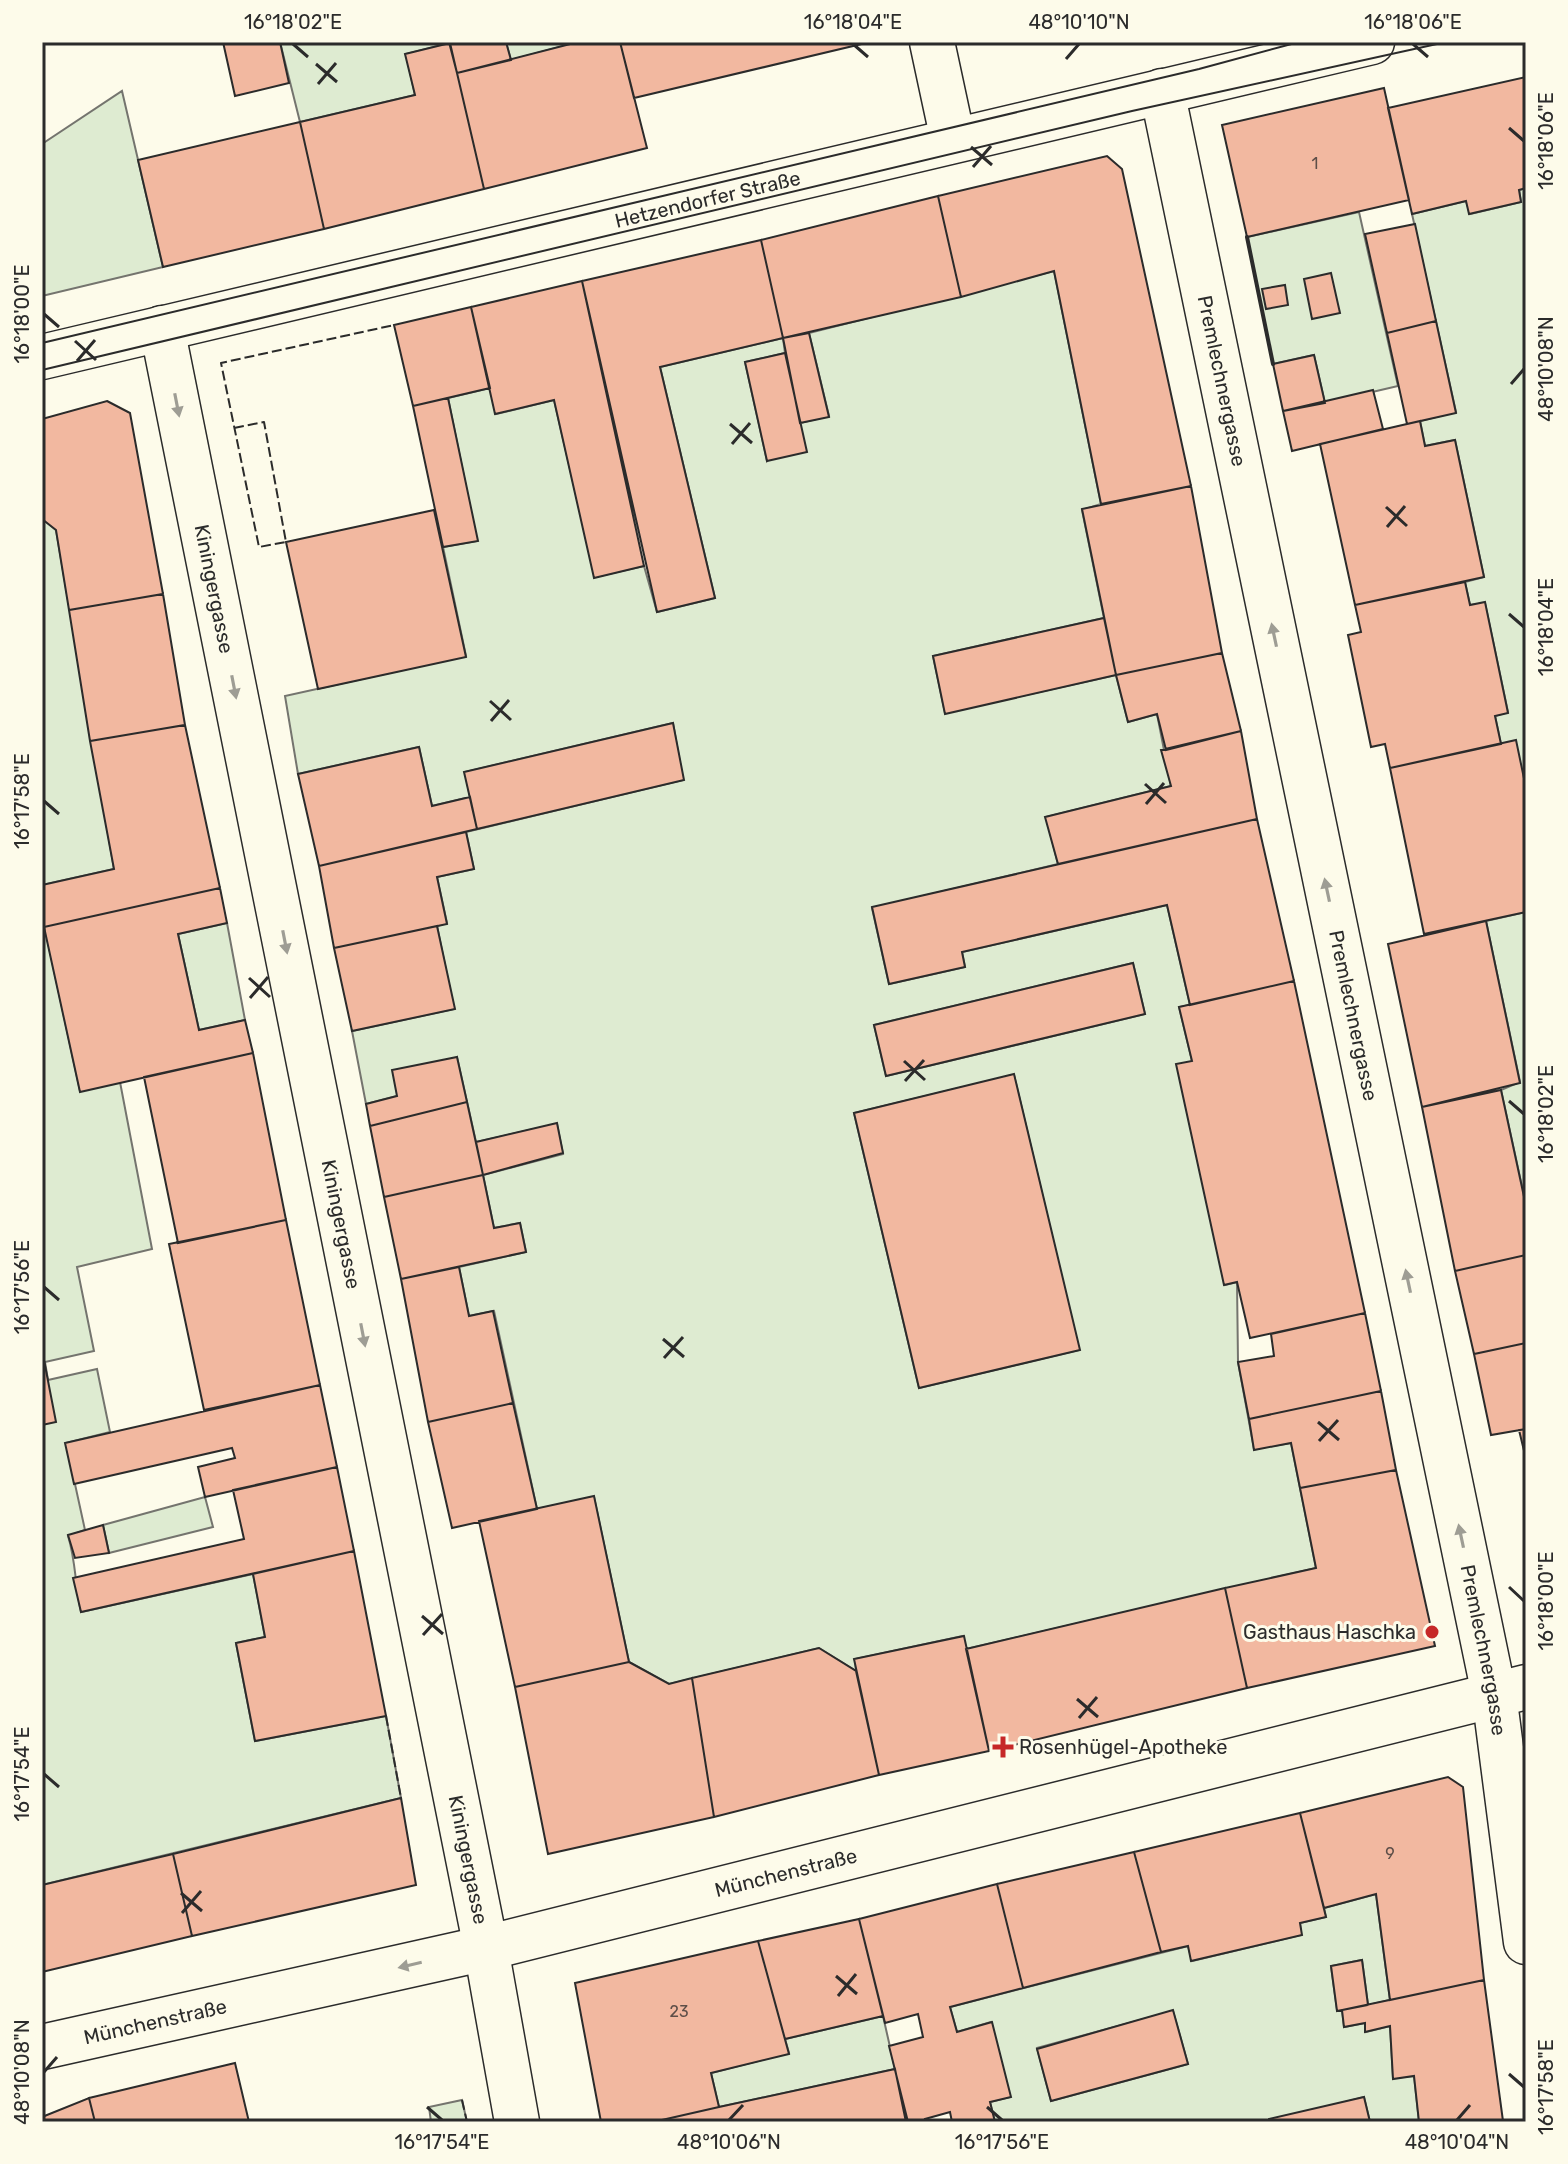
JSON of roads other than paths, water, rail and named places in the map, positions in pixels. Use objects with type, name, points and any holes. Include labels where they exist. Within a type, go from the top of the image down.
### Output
[{"type":"street","points":[[932,42],[953,140]]},
{"type":"street","name":"Hetzendorfer Straße","points":[[42,357],[1372,42]]},
{"type":"street","name":"Premlechnergasse","points":[[1162,91],[1510,1691],[1526,1942]]},
{"type":"street","name":"Kiningergasse","points":[[162,328],[486,1948],[517,2122]]},
{"type":"street","name":"Münchenstraße","points":[[42,2047],[486,1948],[1510,1691]]},
{"type":"tram line","points":[[42,343],[1199,69],[1299,42]]},
{"type":"tram line","points":[[42,370],[1132,111],[1446,42]]},
{"type":"place","name":"Gasthaus Haschka","points":[[1432,1632]]},
{"type":"place","name":"Rosenhügel-Apotheke","points":[[1003,1747]]}]
